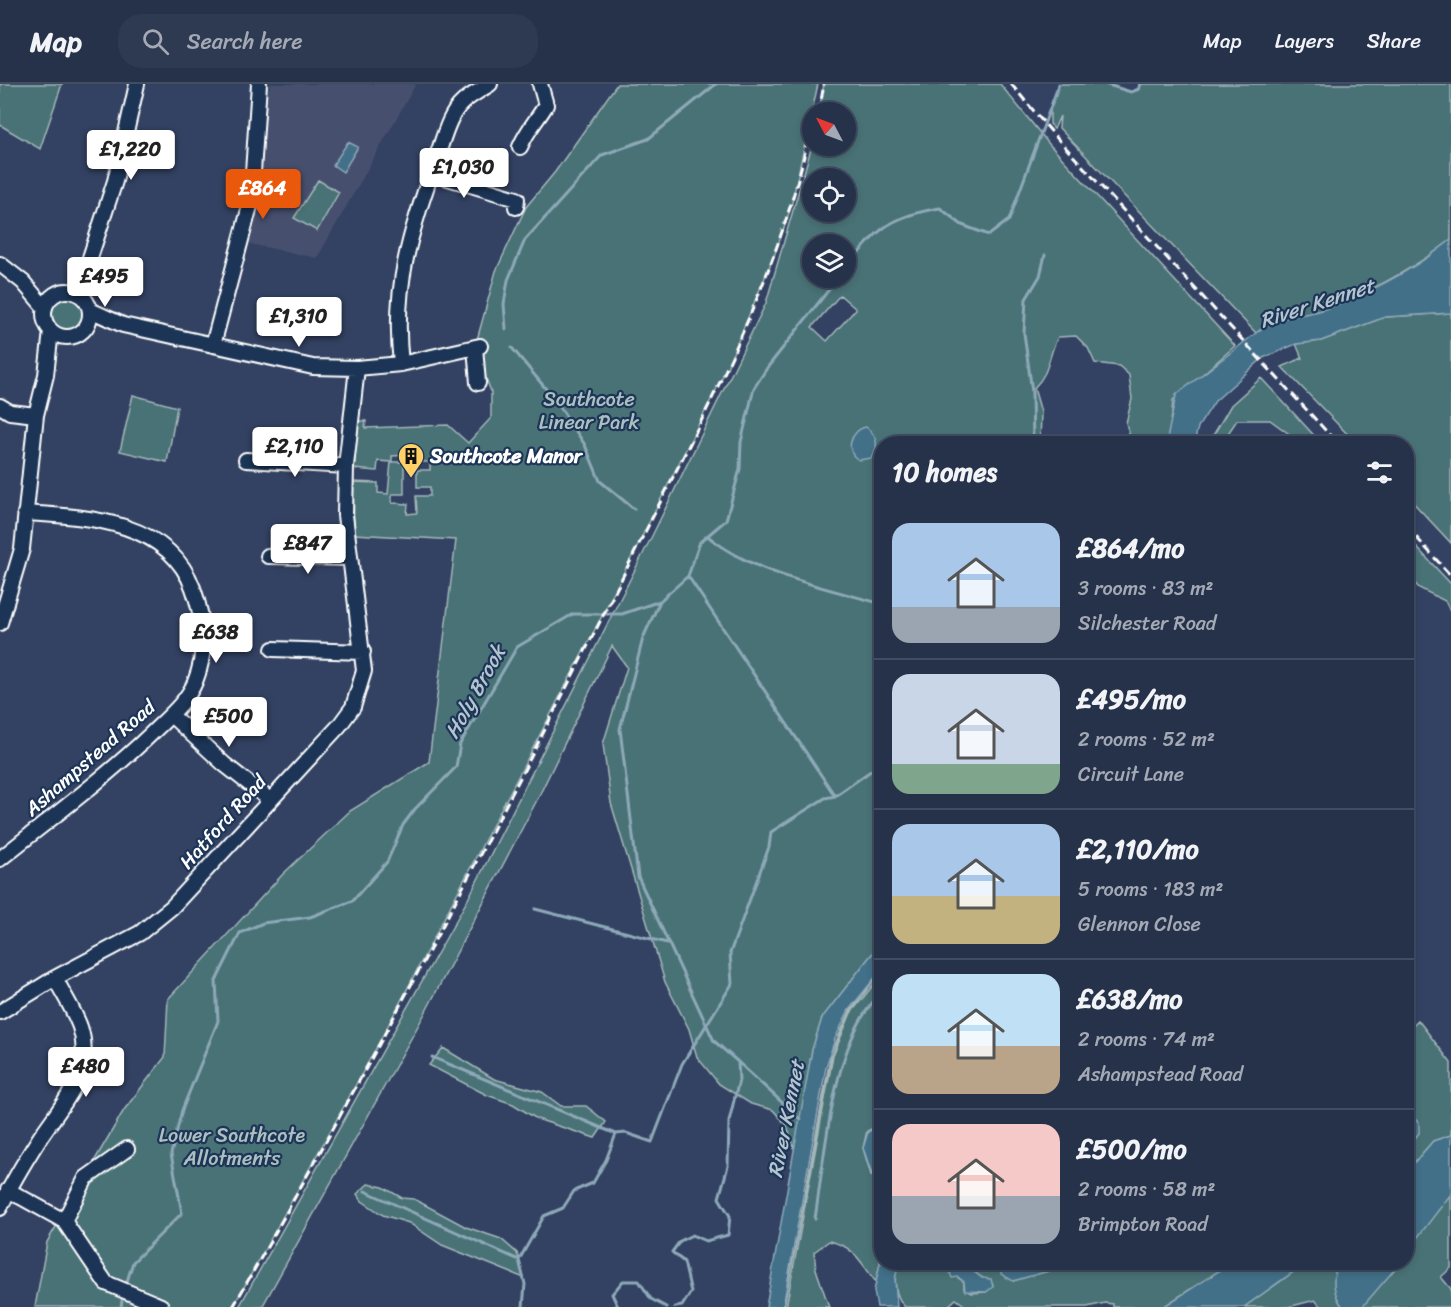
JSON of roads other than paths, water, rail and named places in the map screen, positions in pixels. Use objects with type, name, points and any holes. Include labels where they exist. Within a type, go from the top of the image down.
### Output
[{"type":"street","points":[[137,84],[114,181],[77,294],[89,317],[313,367],[357,368],[401,364],[477,346],[478,383]]},
{"type":"street","points":[[213,345],[251,202],[259,84]]},
{"type":"street","points":[[401,364],[397,325],[402,270],[419,205],[452,117],[462,102],[490,84]]},
{"type":"street","points":[[520,147],[530,126],[537,120],[546,105],[540,84]]},
{"type":"street","points":[[431,173],[517,199],[516,207]]},
{"type":"street","points":[[0,264],[23,282],[45,308]]},
{"type":"street","points":[[23,282],[53,295],[77,294]]},
{"type":"street","points":[[0,624],[22,549],[36,415],[46,375],[51,331],[44,318],[45,308],[53,295]]},
{"type":"street","points":[[51,331],[67,337],[79,334],[89,317]]},
{"type":"street","points":[[46,375],[67,337]]},
{"type":"street","name":"Hatford Road","points":[[0,1012],[55,978],[132,938],[172,907],[339,726],[353,707],[364,671],[348,558],[345,515],[346,466],[357,368]]},
{"type":"street","points":[[0,406],[10,412],[36,415]]},
{"type":"street","points":[[246,460],[346,466]]},
{"type":"street","name":"Ashampstead Road","points":[[0,859],[121,763],[171,715],[194,684],[204,643],[202,612],[190,581],[174,557],[153,539],[113,522],[26,513]]},
{"type":"street","points":[[268,556],[348,558]]},
{"type":"street","points":[[273,649],[363,652]]},
{"type":"street","points":[[171,715],[224,764],[270,800]]},
{"type":"street","points":[[0,1208],[8,1190],[80,1077],[84,1055],[80,1029],[55,978]]},
{"type":"street","points":[[64,1221],[86,1178],[127,1149]]},
{"type":"street","points":[[8,1190],[64,1221],[104,1280],[112,1286],[161,1306]]},
{"type":"waterway","points":[[506,329],[504,304],[508,280],[525,240],[602,155],[648,139],[716,84]]},
{"type":"waterway","name":"Holy Brook","points":[[856,256],[876,234],[886,227],[922,212],[940,208],[962,225],[989,235],[1009,220],[1059,84]]},
{"type":"waterway","name":"Holy Brook","points":[[1105,84],[1131,92],[1139,89],[1141,84]]},
{"type":"waterway","points":[[1033,436],[1032,392],[1024,333],[1026,299],[1040,276],[1045,255]]},
{"type":"waterway","name":"Holy Brook","points":[[125,1288],[133,1262],[182,1213],[171,1154],[182,1110],[218,1021],[216,981],[240,933],[263,923],[310,917],[352,901],[387,862],[403,825],[415,809],[456,767],[460,744],[517,647],[573,614],[622,614],[660,601],[688,576],[700,542],[726,520],[740,469],[741,442],[754,388],[830,288]]},
{"type":"waterway","points":[[512,348],[556,401],[585,445],[600,481],[634,509]]},
{"type":"waterway","points":[[709,537],[727,550],[769,570],[815,586],[874,602]]},
{"type":"waterway","points":[[688,576],[835,796]]},
{"type":"waterway","points":[[660,601],[643,638],[620,729],[638,877],[714,1041],[738,1062],[739,1080],[729,1121],[728,1166],[719,1198],[730,1216],[728,1235],[706,1241],[692,1235],[680,1241],[672,1252],[684,1262],[691,1292],[682,1306],[675,1307]]},
{"type":"waterway","points":[[523,1307],[525,1284],[519,1260],[544,1216],[563,1208],[574,1191],[593,1183],[606,1160],[616,1134],[626,1133],[652,1142],[682,1064],[732,984],[730,953],[769,847],[771,832],[825,798],[835,796],[874,769]]},
{"type":"waterway","points":[[535,909],[667,943]]},
{"type":"waterway","points":[[815,1219],[827,1131],[841,1067],[852,1038],[865,1013],[874,1002]]},
{"type":"waterway","points":[[432,1057],[616,1134]]},
{"type":"waterway","name":"River Kennet","points":[[738,1062],[800,1119]]},
{"type":"waterway","points":[[365,1191],[519,1260]]},
{"type":"waterway","points":[[618,1307],[612,1294],[623,1281],[639,1281],[651,1299],[666,1307]]},
{"type":"waterway","name":"Holy Brook","points":[[121,1307],[123,1294]]},
{"type":"railway","points":[[821,102],[824,84]]},
{"type":"railway","points":[[1011,84],[1055,136],[1331,436]]},
{"type":"railway","points":[[233,1307],[334,1128],[431,947],[574,673],[706,411],[758,296],[780,237],[804,156]]},
{"type":"railway","points":[[1414,535],[1451,576]]},
{"type":"place","name":"Southcote Manor","points":[[411,479]]},
{"type":"park label","name":"Southcote Linear Park","points":[[589,410]]},
{"type":"park label","name":"Lower Southcote Allotments","points":[[232,1146]]}]
